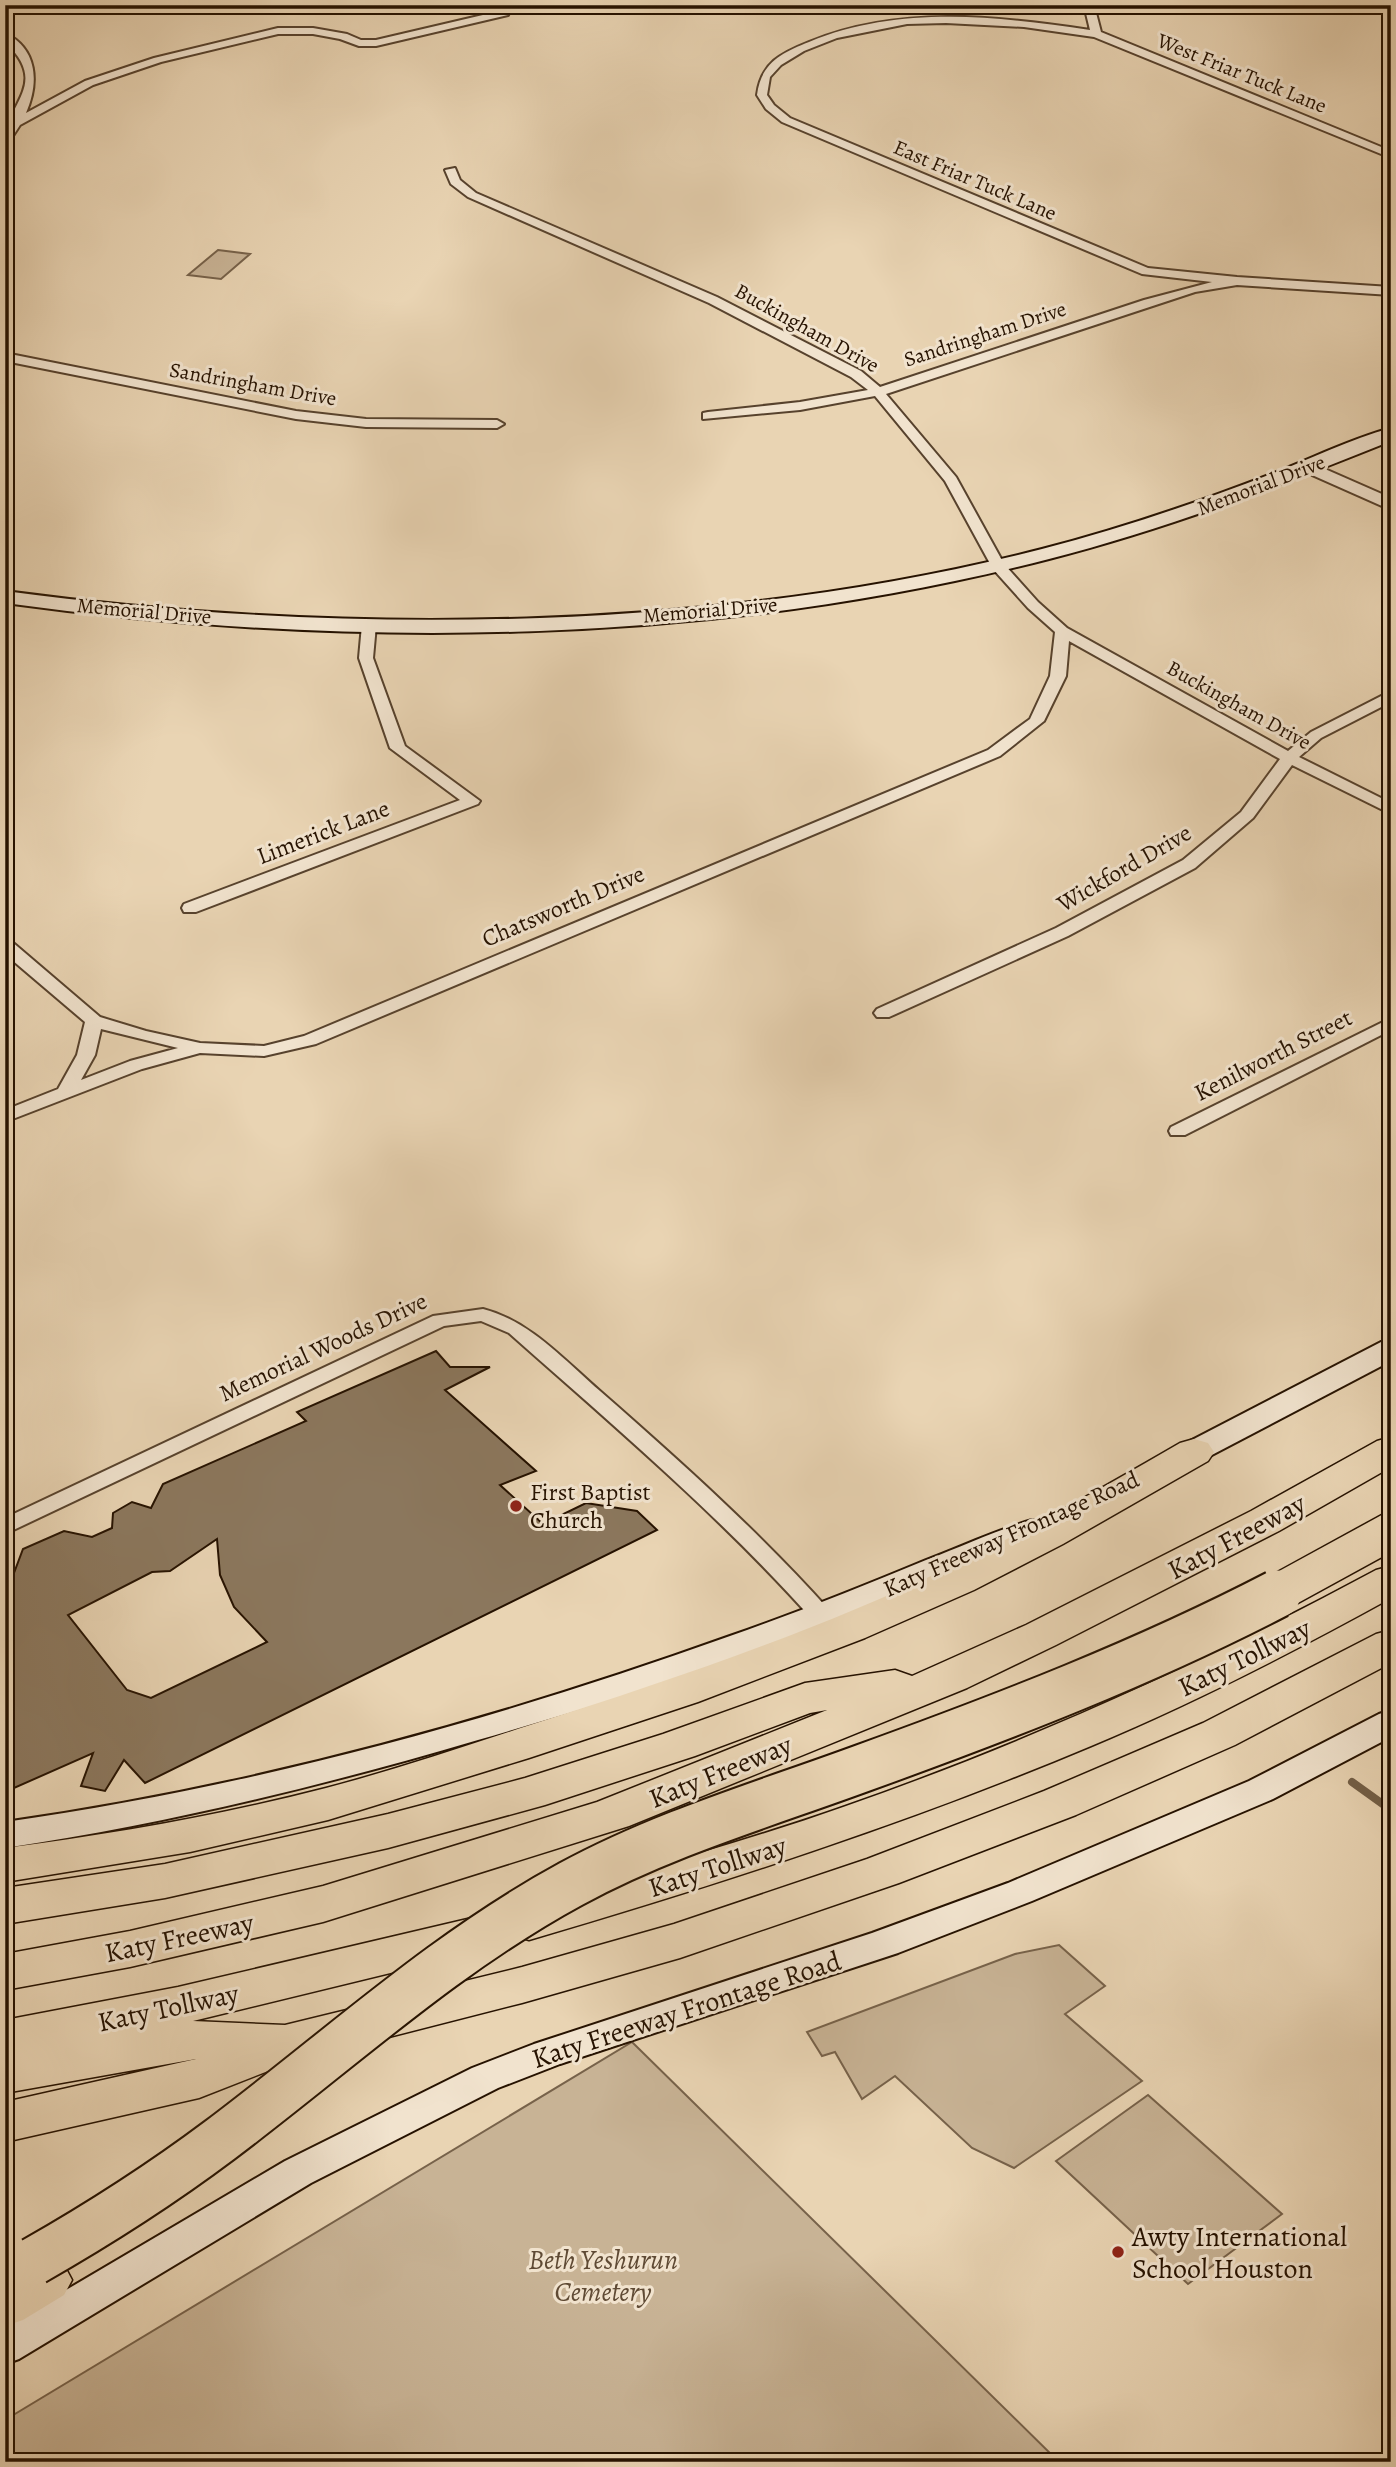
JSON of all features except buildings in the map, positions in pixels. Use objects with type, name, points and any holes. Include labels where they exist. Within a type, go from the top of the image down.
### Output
[{"type":"highway","name":"Katy Freeway","points":[[5,1972],[131,1949],[323,1904],[613,1814],[952,1677],[1178,1567],[1391,1451]]},
{"type":"highway","points":[[5,1865],[180,1837],[281,1814],[372,1791],[585,1724],[781,1655],[959,1580],[1074,1522],[1195,1452]]},
{"type":"highway","points":[[23,2280],[175,2174],[421,1982],[504,1924],[567,1885],[698,1827],[1084,1686],[1238,1616],[1391,1531]]},
{"type":"highway","points":[[23,2280],[181,2195],[461,1976],[528,1930],[570,1906],[673,1857],[1015,1732],[1139,1681],[1256,1627],[1391,1552]]},
{"type":"highway","name":"Katy Tollway","points":[[5,2039],[178,2006],[390,1957],[639,1891],[771,1850],[977,1776],[1134,1710],[1317,1621],[1391,1580]]},
{"type":"highway","points":[[5,2122],[199,2079],[285,2043],[522,1985],[680,1940],[883,1871],[1143,1768],[1290,1699],[1391,1645]]},
{"type":"highway","points":[[5,1906],[165,1881],[364,1836],[529,1793],[679,1745],[806,1698],[952,1677]]},
{"type":"highway","points":[[5,2074],[191,2040],[285,2043]]},
{"type":"main road","name":"Memorial Drive","points":[[5,609],[233,634],[368,632],[548,636],[846,609],[1003,572],[1149,542],[1319,472],[1391,434]]},
{"type":"main road","name":"Memorial Drive","points":[[1319,472],[1391,451]]},
{"type":"main road","name":"Memorial Drive","points":[[5,597],[165,615],[368,632]]},
{"type":"main road","name":"Katy Freeway Frontage Road","points":[[5,1835],[143,1814],[352,1764],[566,1702],[699,1659],[821,1615],[1044,1525],[1195,1452],[1391,1349]]},
{"type":"main road","name":"Katy Freeway Frontage Road","points":[[5,2347],[298,2172],[397,2119],[485,2078],[547,2054],[885,1943],[1020,1892],[1261,1790],[1391,1721]]},
{"type":"street","points":[[16,123],[106,76],[142,64],[262,34],[278,31],[313,32],[343,36],[359,44],[376,43],[504,13],[509,9],[508,5]]},
{"type":"street","points":[[1089,5],[1096,34]]},
{"type":"street","points":[[449,18],[460,23]]},
{"type":"street","name":"West Friar Tuck Lane","points":[[790,54],[812,43],[856,30],[916,22],[1008,22],[1096,34],[1391,155]]},
{"type":"street","points":[[5,36],[23,51],[32,71],[31,93],[5,140]]},
{"type":"street","name":"East Friar Tuck Lane","points":[[790,54],[781,59],[765,76],[762,95],[770,107],[786,120],[1146,271],[1237,281],[1391,291]]},
{"type":"street","name":"Buckingham Drive","points":[[451,170],[455,181],[472,195],[712,300],[856,374],[878,392],[951,480],[1003,572],[1062,631],[1289,758],[1391,809]]},
{"type":"street","points":[[1146,271],[1153,285],[1147,303]]},
{"type":"street","name":"East Friar Tuck Lane","points":[[1193,289],[1237,281]]},
{"type":"street","name":"Sandringham Drive","points":[[708,416],[800,406],[878,392],[1193,289]]},
{"type":"street","name":"Sandringham Drive","points":[[5,357],[296,415],[369,423],[497,425]]},
{"type":"street","points":[[1319,472],[1391,505]]},
{"type":"street","name":"Chatsworth Drive","points":[[5,1117],[136,1065],[200,1048],[264,1051],[310,1040],[994,753],[1036,720],[1058,676],[1062,631]]},
{"type":"street","name":"Limerick Lane","points":[[190,908],[472,801],[398,748],[366,658],[368,632]]},
{"type":"street","name":"Wickford Drive","points":[[883,1013],[1062,932],[1189,864],[1247,815],[1289,758],[1316,735],[1391,696]]},
{"type":"street","points":[[5,945],[94,1021],[143,1036],[200,1048]]},
{"type":"street","points":[[66,1092],[86,1055],[94,1021]]},
{"type":"street","name":"Kenilworth Street","points":[[1178,1131],[1391,1023]]},
{"type":"street","name":"Memorial Woods Drive","points":[[5,1527],[440,1320],[483,1315],[516,1329],[676,1471],[792,1582],[821,1615]]},
{"type":"green space","points":[[218,250],[250,254],[221,279],[188,275]]},
{"type":"green space","points":[[1059,1945],[1105,1986],[1065,2014],[1142,2081],[1014,2168],[972,2148],[895,2076],[862,2099],[835,2052],[822,2056],[807,2032],[1015,1954]]},
{"type":"green space","name":"Beth Yeshurun Cemetery","points":[[632,2042],[1059,2462],[5,2462],[5,2420]]},
{"type":"green space","points":[[1148,2095],[1282,2214],[1188,2284],[1056,2161]]},
{"type":"waterway","points":[[1374,5],[1391,16]]},
{"type":"waterway","points":[[1391,30],[1388,34],[1391,35]]},
{"type":"waterway","points":[[1352,1782],[1391,1810]]},
{"type":"place","name":"First Baptist Church","points":[[516,1506]]},
{"type":"place","name":"Awty International School Houston","points":[[1118,2252]]}]
